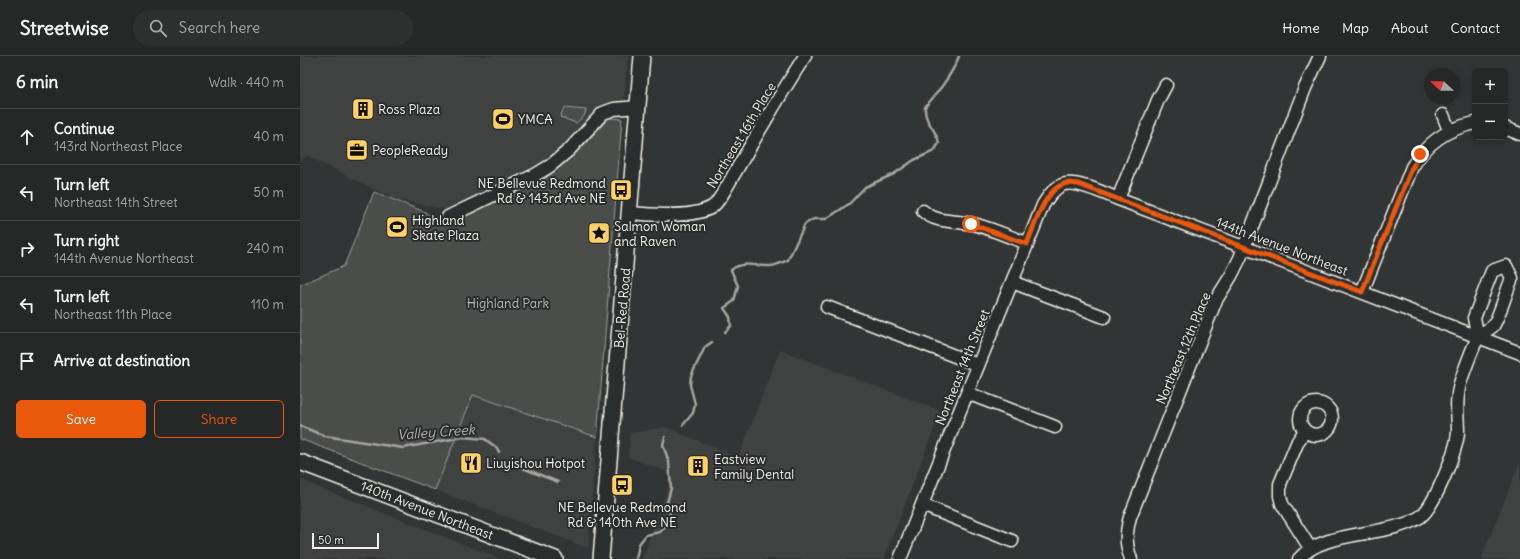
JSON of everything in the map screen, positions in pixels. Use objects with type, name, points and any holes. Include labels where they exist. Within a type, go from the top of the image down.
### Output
[{"type":"main road","name":"Bel-Red Road","points":[[601,559],[642,56]]},
{"type":"main road","name":"140th Avenue Northeast","points":[[300,462],[555,559]]},
{"type":"street","name":"Northeast 16th Place","points":[[630,213],[692,213],[712,207],[724,191],[779,97],[805,56]]},
{"type":"street","name":"Northeast 12th Place","points":[[1131,559],[1126,542],[1126,532],[1130,517],[1216,300],[1231,276],[1245,247],[1305,88],[1320,56]]},
{"type":"street","points":[[1118,199],[1158,100],[1166,85]]},
{"type":"street","points":[[448,217],[535,175],[550,166],[569,150],[603,114],[614,109],[638,107]]},
{"type":"street","points":[[1442,115],[1449,130]]},
{"type":"street","points":[[1362,292],[1412,168],[1420,154],[1449,130],[1472,124]]},
{"type":"street","points":[[1508,129],[1520,134]]},
{"type":"street","name":"144th Avenue Northeast","points":[[1055,189],[1062,184],[1078,184],[1520,353]]},
{"type":"street","name":"Northeast 14th Street","points":[[900,559],[1043,205],[1055,189]]},
{"type":"street","points":[[923,212],[927,216],[934,218],[978,226],[1027,244]]},
{"type":"street","points":[[1299,559],[1310,548],[1325,542],[1408,524],[1422,516],[1431,505],[1453,455],[1458,434],[1456,398],[1478,337],[1474,318],[1492,271],[1506,266],[1512,278],[1494,325],[1478,337]]},
{"type":"street","points":[[1012,282],[1104,317]]},
{"type":"street","points":[[827,307],[978,365]]},
{"type":"street","points":[[967,393],[1055,427]]},
{"type":"street","points":[[1305,431],[1298,441],[1280,484],[1280,496],[1282,504],[1310,548]]},
{"type":"street","points":[[922,505],[1012,540]]},
{"type":"shaded area","points":[[300,56],[628,56],[622,119],[609,118],[583,146],[546,178],[467,214],[392,198],[307,156],[300,161]]},
{"type":"shaded area","points":[[780,350],[941,411],[884,559],[642,559],[673,474],[628,457],[630,433],[666,427],[738,458]]},
{"type":"shaded area","points":[[473,395],[597,437],[588,548],[435,490]]},
{"type":"shaded area","points":[[1520,462],[1520,559],[1481,559]]},
{"type":"shaded area","points":[[300,480],[501,559],[300,559]]},
{"type":"green space","points":[[564,108],[586,110],[584,116],[576,123],[560,117]]},
{"type":"green space","name":"Highland Park","points":[[609,118],[622,119],[597,437],[473,395],[435,490],[300,439],[300,285],[344,266],[374,192],[425,212],[440,225],[546,178],[583,146]]},
{"type":"waterway","points":[[725,332],[731,326],[730,317],[724,308],[734,301],[738,286],[731,270],[740,265],[772,266],[788,260],[805,224],[814,219],[826,219],[849,204],[865,187],[894,174],[914,160],[934,151],[939,143],[926,117],[925,107],[949,77],[959,56]]},
{"type":"waterway","points":[[683,425],[693,413],[695,404],[690,385],[691,376],[705,347],[712,342]]},
{"type":"waterway","name":"Valley Creek","points":[[300,426],[325,436],[403,448],[463,437],[485,439],[497,448],[499,452]]},
{"type":"waterway","points":[[636,559],[639,544],[646,535],[660,532],[666,526],[670,513],[667,503],[671,488],[669,462],[663,445],[665,437]]},
{"type":"waterway","name":"Valley Creek","points":[[515,465],[558,482]]},
{"type":"place","name":"Ross Plaza","points":[[363,109]]},
{"type":"place","name":"YMCA","points":[[503,119]]},
{"type":"place","name":"PeopleReady","points":[[357,150]]},
{"type":"place","name":"NE Bellevue Redmond Rd & 143rd Ave NE","points":[[621,190]]},
{"type":"place","name":"Highland Skate Plaza","points":[[397,227]]},
{"type":"place","name":"Salmon Woman and Raven","points":[[599,233]]},
{"type":"place","name":"Liuyishou Hotpot","points":[[471,463]]},
{"type":"place","name":"Eastview Family Dental","points":[[698,466]]},
{"type":"place","name":"NE Bellevue Redmond Rd & 140th Ave NE","points":[[622,485]]},
{"type":"route","points":[[971,224],[1027,244],[1043,205],[1049,195],[1062,184],[1078,184],[1362,292],[1412,168],[1420,154]]}]
